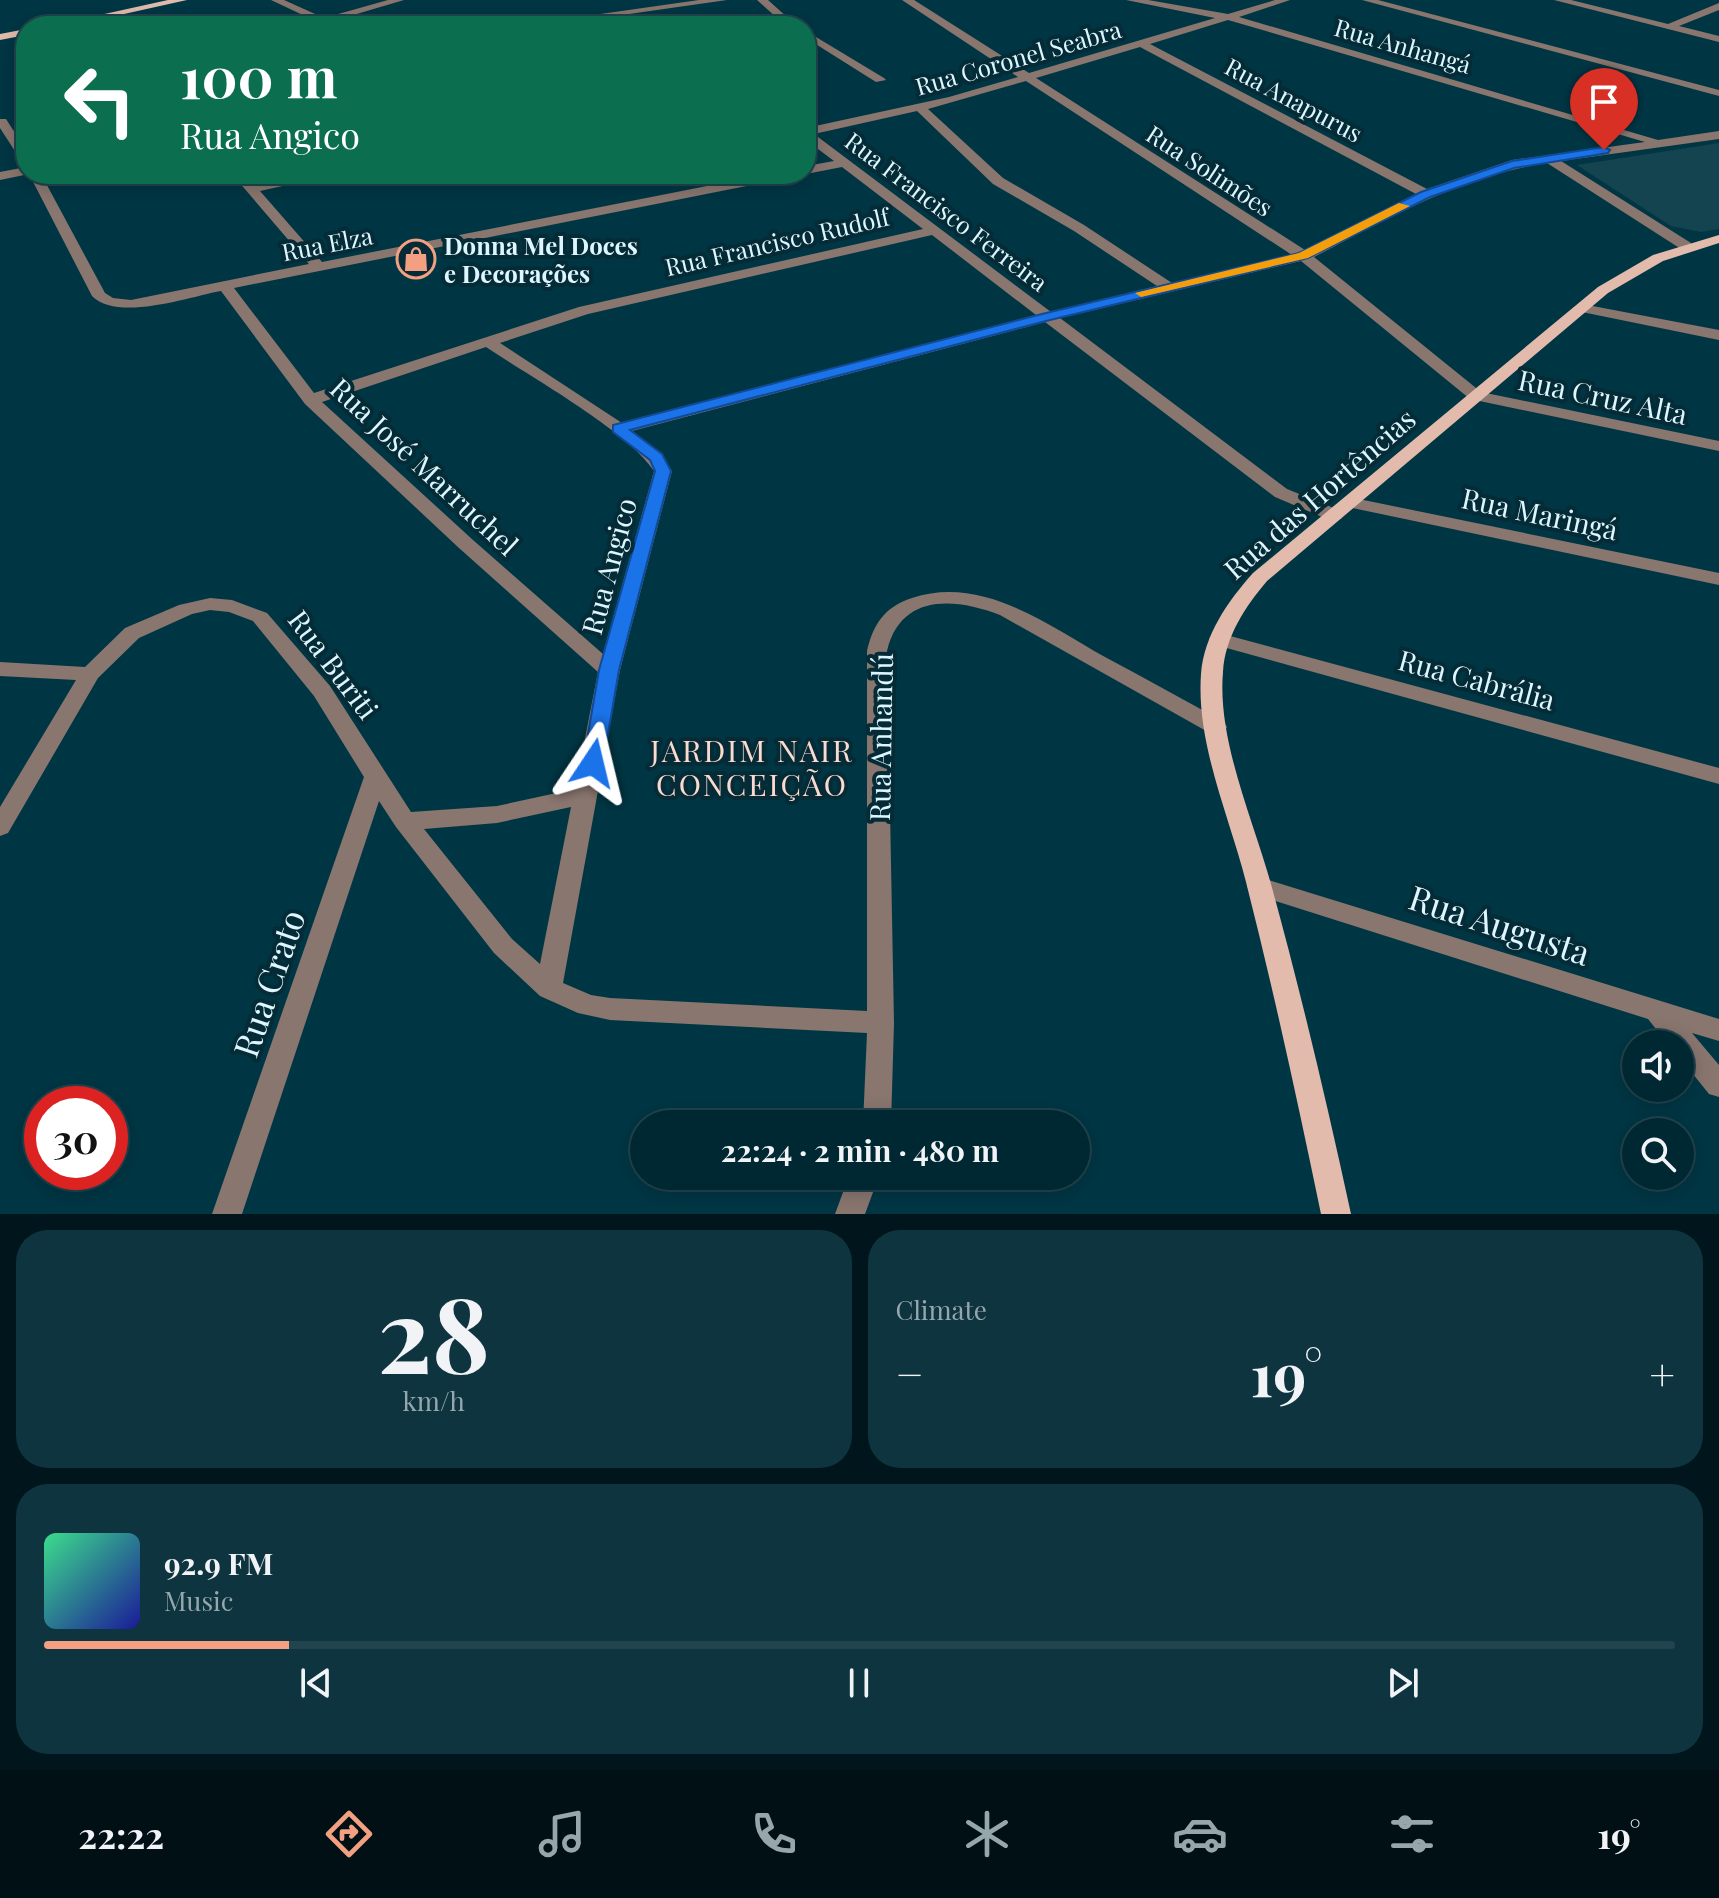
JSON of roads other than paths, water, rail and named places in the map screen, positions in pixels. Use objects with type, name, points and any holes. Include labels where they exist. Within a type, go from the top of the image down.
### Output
[{"type":"main road","points":[[104,16],[182,0]]},
{"type":"main road","name":"Rua das Hortências","points":[[1336,1214],[1259,886],[1216,727],[1212,675],[1219,639],[1243,595],[1260,577],[1622,275],[1669,251],[1719,239]]},
{"type":"street","points":[[276,0],[312,16]]},
{"type":"street","points":[[341,16],[399,0]]},
{"type":"street","points":[[626,0],[648,16]]},
{"type":"street","points":[[601,16],[722,0]]},
{"type":"street","points":[[762,0],[780,16]]},
{"type":"street","name":"Rua Solimões","points":[[907,0],[1304,256],[1476,396]]},
{"type":"street","name":"Rua Anhangá","points":[[1131,0],[1228,17],[1661,143]]},
{"type":"street","name":"Rua Coronel Seabra","points":[[816,131],[921,109],[1285,0]]},
{"type":"street","points":[[1367,0],[1719,93]]},
{"type":"street","points":[[1559,0],[1719,39]]},
{"type":"street","points":[[1669,27],[1719,6]]},
{"type":"street","points":[[816,40],[880,80]]},
{"type":"street","name":"Rua Anapurus","points":[[1141,43],[1426,194]]},
{"type":"street","points":[[921,109],[998,181],[1079,228],[1168,287]]},
{"type":"street","points":[[2,122],[16,144]]},
{"type":"street","points":[[618,429],[1047,317],[1304,256],[1426,194],[1512,164],[1719,135]]},
{"type":"street","name":"Rua Francisco Ferreira","points":[[816,141],[1281,493],[1342,508]]},
{"type":"street","points":[[1548,158],[1686,246]]},
{"type":"street","points":[[816,168],[844,163]]},
{"type":"street","name":"Rua Elza","points":[[40,184],[99,296],[110,302],[131,304],[737,184]]},
{"type":"street","points":[[249,184],[319,267]]},
{"type":"street","points":[[253,188],[275,184]]},
{"type":"street","name":"Rua Francisco Rudolf","points":[[311,400],[584,310],[933,231]]},
{"type":"street","name":"Rua José Marruchel","points":[[224,285],[311,400],[466,544],[609,670]]},
{"type":"street","points":[[1582,308],[1719,335]]},
{"type":"street","name":"Rua Angico","points":[[487,341],[657,457],[663,471],[609,670],[549,988]]},
{"type":"street","name":"Rua Cruz Alta","points":[[1476,396],[1719,446]]},
{"type":"street","name":"Rua Maringá","points":[[1342,508],[1719,579]]},
{"type":"street","name":"Rua Anhandú","points":[[878,1110],[881,1023],[877,651],[884,627],[898,613],[940,597],[972,599],[1007,611],[1216,727]]},
{"type":"street","name":"Rua Buriti","points":[[0,827],[90,674],[132,633],[155,620],[186,609],[210,604],[232,606],[260,617],[322,691],[404,821],[503,946],[549,988],[587,1005],[610,1009],[881,1023]]},
{"type":"street","name":"Rua Cabrália","points":[[1219,639],[1719,776]]},
{"type":"street","points":[[0,669],[90,674]]},
{"type":"street","name":"Rua Crato","points":[[227,1214],[376,776]]},
{"type":"street","points":[[404,821],[448,821],[519,813],[588,794]]},
{"type":"street","name":"Rua Augusta","points":[[1259,886],[1719,1030]]},
{"type":"street","points":[[1658,1012],[1719,1085]]},
{"type":"street","points":[[850,1214],[859,1190]]},
{"type":"place","name":"Donna Mel Doces e Decorações","points":[[416,259]]},
{"type":"district","name":"JARDIM NAIR CONCEIÇÃO","points":[[752,767]]}]
